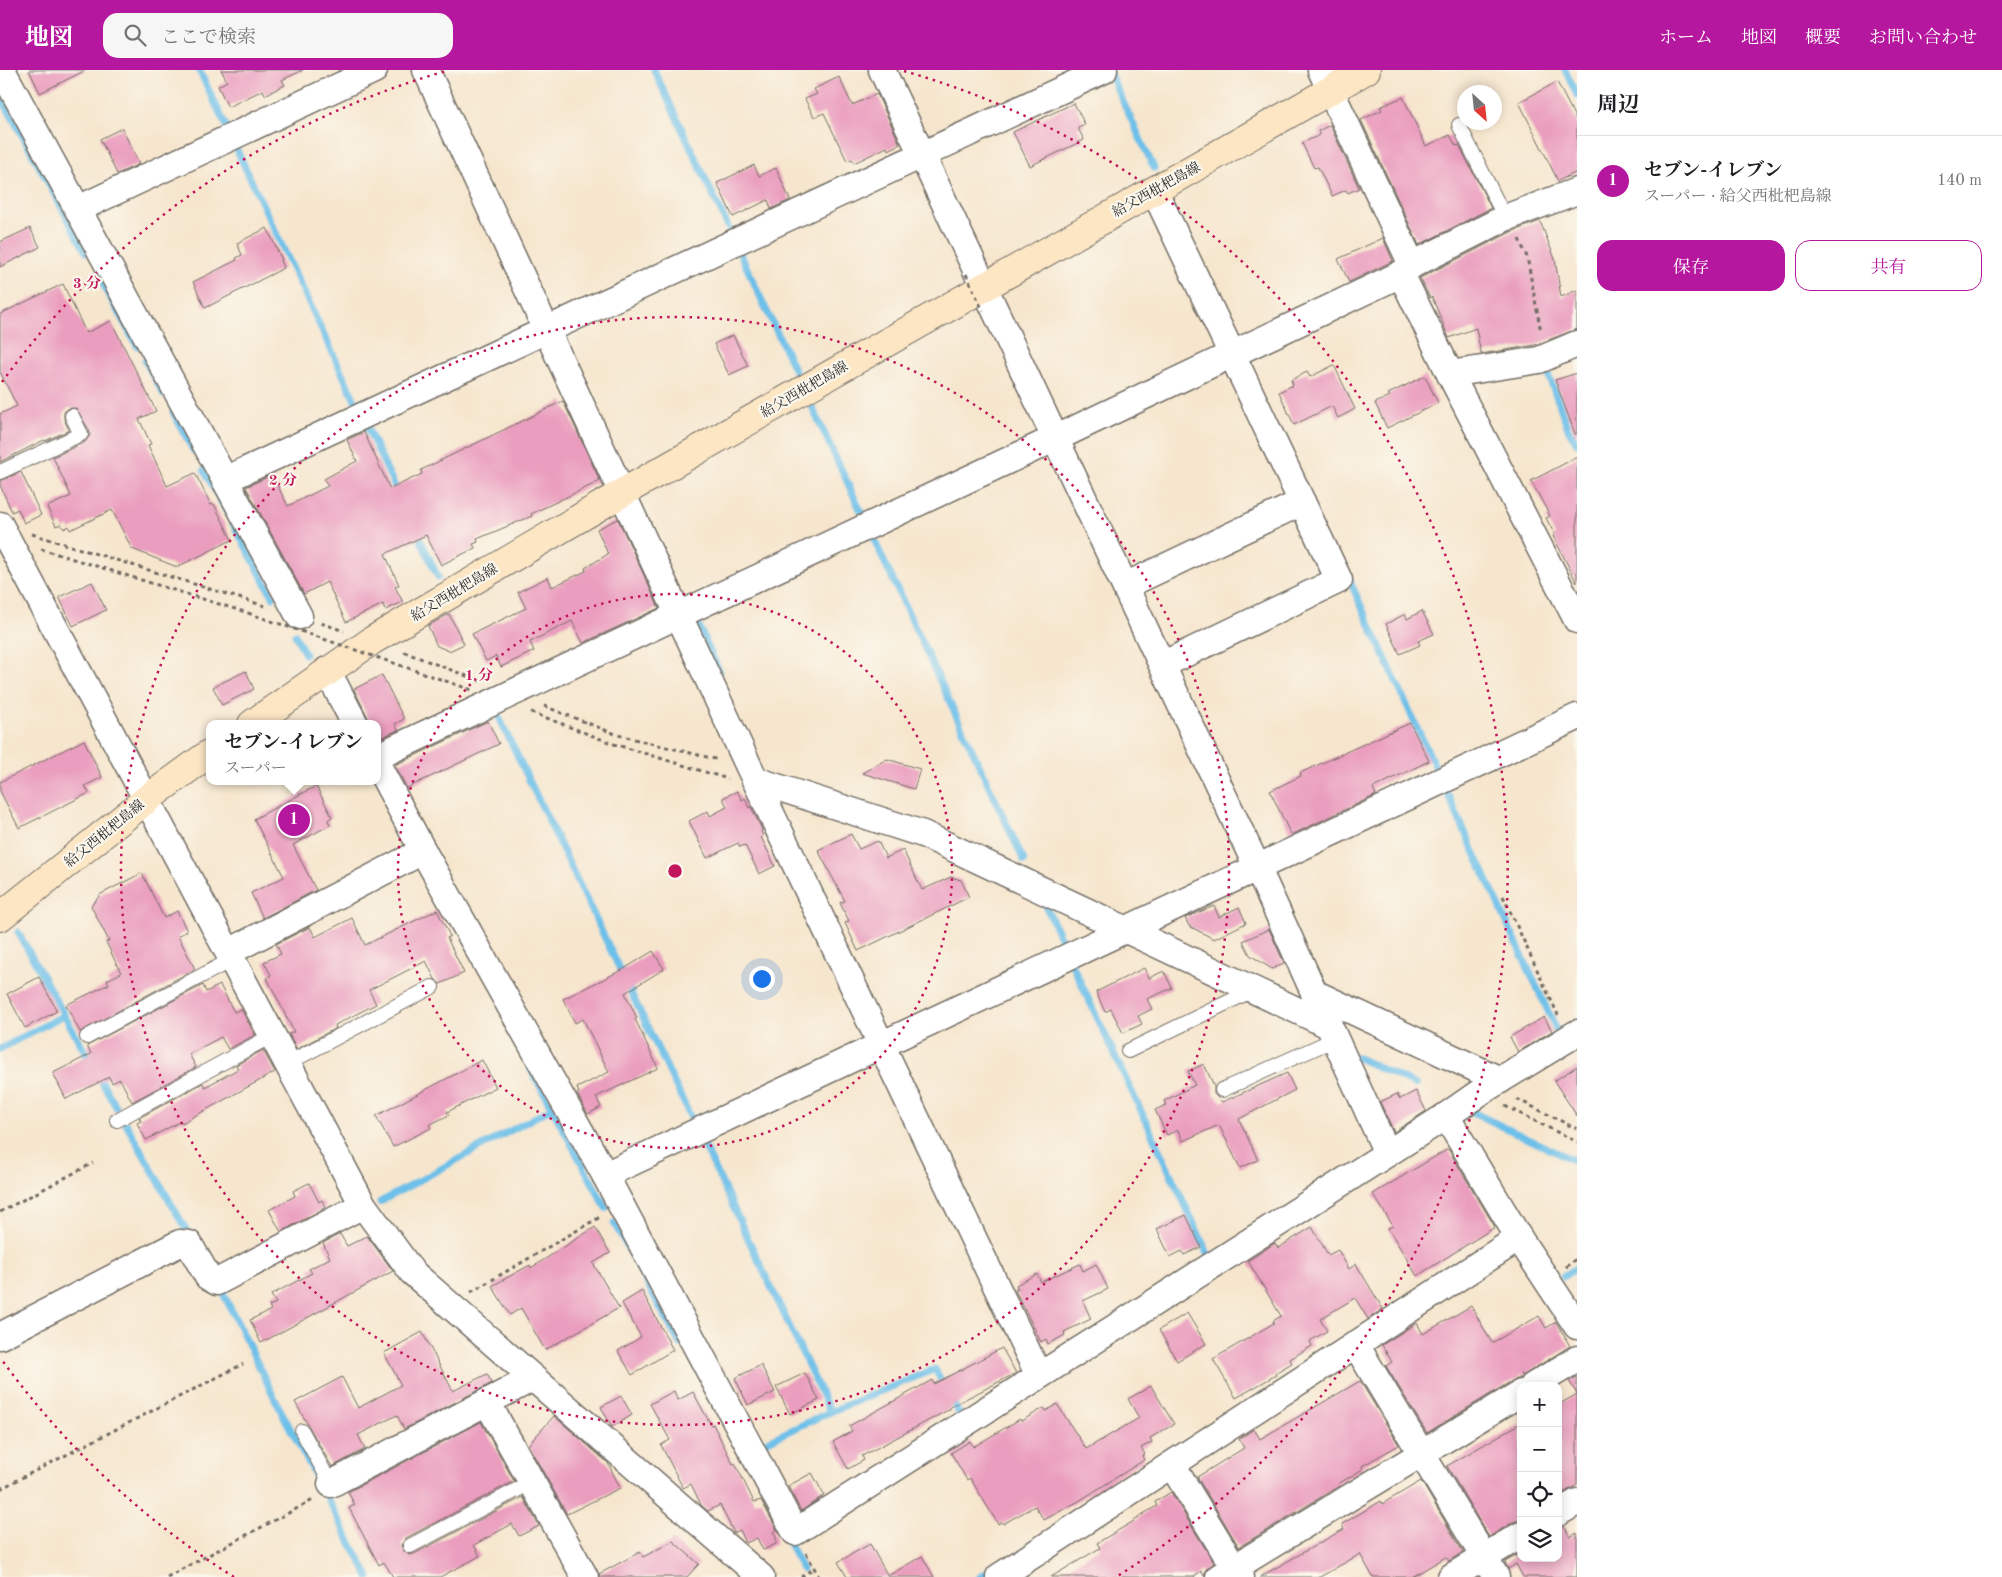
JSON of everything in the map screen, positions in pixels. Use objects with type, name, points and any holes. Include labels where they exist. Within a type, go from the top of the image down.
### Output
[{"type":"main road","name":"給父西枇杷島線","points":[[258,720],[327,670],[373,640],[622,493],[1154,190],[1326,80],[1366,70]]},
{"type":"main road","name":"給父西枇杷島線","points":[[0,917],[147,799],[206,757]]},
{"type":"street","points":[[78,209],[374,70]]},
{"type":"street","points":[[426,70],[755,780],[882,1043],[1039,1376]]},
{"type":"street","points":[[882,70],[922,155],[978,290],[1056,438],[1257,867],[1387,1153]]},
{"type":"street","points":[[226,480],[1104,70]]},
{"type":"street","points":[[4,71],[299,616]]},
{"type":"street","points":[[1326,80],[1450,374],[1568,581],[1577,620]]},
{"type":"street","points":[[1154,190],[1340,580],[1162,665]]},
{"type":"street","points":[[381,755],[1232,354],[1406,270],[1506,217],[1577,191]]},
{"type":"street","points":[[1450,374],[1539,360],[1577,344]]},
{"type":"street","points":[[1125,586],[1302,502]]},
{"type":"street","points":[[4,532],[363,1205],[412,1272],[753,1575]]},
{"type":"street","points":[[327,670],[353,720]]},
{"type":"street","points":[[605,1175],[1577,717]]},
{"type":"street","points":[[381,772],[423,851],[605,1175],[795,1532],[1500,1080],[1573,1036]]},
{"type":"street","points":[[755,780],[923,834],[1254,990],[1332,1032]]},
{"type":"street","points":[[231,956],[423,851]]},
{"type":"street","points":[[1314,992],[1500,1080]]},
{"type":"street","points":[[1446,1116],[1519,1238],[1577,1326]]},
{"type":"street","points":[[0,1336],[180,1243],[189,1244],[208,1278],[217,1282],[363,1205]]},
{"type":"street","points":[[999,1577],[1519,1238]]},
{"type":"street","points":[[1356,1345],[1490,1567]]},
{"type":"street","points":[[1540,1382],[1577,1359]]},
{"type":"street","points":[[324,1491],[532,1378]]},
{"type":"street","points":[[1172,1464],[1231,1574],[1421,1453],[1517,1395]]},
{"type":"street","points":[[487,1402],[586,1577]]},
{"type":"street","points":[[1562,1511],[1577,1502]]},
{"type":"street","points":[[1451,1577],[1490,1567],[1517,1539]]},
{"type":"lane","points":[[1462,130],[1506,217]]},
{"type":"lane","points":[[0,472],[81,434],[72,416]]},
{"type":"lane","points":[[87,1037],[231,956]]},
{"type":"lane","points":[[288,1063],[432,987]]},
{"type":"lane","points":[[1128,1050],[1254,990]]},
{"type":"lane","points":[[1222,1090],[1332,1032]]},
{"type":"lane","points":[[117,1120],[273,1035]]},
{"type":"lane","points":[[302,1430],[324,1491]]},
{"type":"lane","points":[[410,1546],[532,1482]]},
{"type":"path","points":[[1506,217],[1527,257],[1545,358]]},
{"type":"path","points":[[4,532],[472,690]]},
{"type":"path","points":[[1503,896],[1573,1036]]},
{"type":"path","points":[[0,1212],[93,1163]]},
{"type":"path","points":[[449,1304],[621,1205]]},
{"type":"path","points":[[0,1489],[243,1364]]},
{"type":"path","points":[[166,1577],[324,1491]]},
{"type":"path","points":[[801,1577],[814,1568]]},
{"type":"building","points":[[29,70],[86,70],[40,93]]},
{"type":"building","points":[[221,70],[303,70],[282,80],[285,85],[265,95],[263,90],[228,107],[218,86],[227,81]]},
{"type":"building","points":[[839,77],[852,105],[877,94],[900,144],[888,150],[887,147],[854,163],[852,159],[847,161],[824,113],[814,117],[805,99],[817,94],[814,89]]},
{"type":"building","points":[[1557,82],[1577,121],[1577,172],[1558,181],[1519,102]]},
{"type":"building","points":[[1403,97],[1426,146],[1450,135],[1456,146],[1459,145],[1491,208],[1419,245],[1361,120],[1382,110],[1380,107]]},
{"type":"building","points":[[1074,103],[1085,125],[1078,128],[1084,140],[1030,166],[1013,132]]},
{"type":"building","points":[[1330,125],[1359,188],[1348,193],[1346,190],[1332,196],[1318,167],[1314,168],[1302,143],[1320,135],[1318,131]]},
{"type":"building","points":[[122,128],[139,164],[117,174],[100,139]]},
{"type":"building","points":[[754,165],[759,176],[776,168],[790,200],[771,209],[768,200],[733,217],[717,183]]},
{"type":"building","points":[[1540,221],[1555,259],[1561,297],[1577,290],[1577,329],[1535,345],[1481,354],[1476,328],[1449,338],[1432,297],[1430,298],[1420,278],[1511,232]]},
{"type":"building","points":[[30,228],[40,247],[0,267],[0,242]]},
{"type":"building","points":[[267,228],[284,268],[205,308],[193,282],[237,260],[236,258],[242,255],[237,243]]},
{"type":"building","points":[[1383,238],[1393,261],[1349,282],[1338,259]]},
{"type":"building","points":[[63,284],[86,333],[111,321],[156,411],[139,419],[151,444],[148,445],[167,486],[195,473],[211,505],[214,504],[232,540],[177,567],[132,549],[112,510],[70,530],[69,526],[64,529],[61,524],[56,526],[47,507],[71,496],[53,457],[85,442],[90,435],[76,408],[69,408],[64,412],[64,419],[69,430],[0,462],[0,414],[17,406],[0,372],[0,314]]},
{"type":"building","points":[[733,335],[748,366],[729,375],[714,344]]},
{"type":"building","points":[[1334,365],[1355,409],[1338,418],[1332,406],[1294,425],[1279,392],[1293,385],[1291,380],[1307,372],[1310,377]]},
{"type":"building","points":[[1577,373],[1577,434],[1575,434],[1555,380]]},
{"type":"building","points":[[1425,376],[1438,403],[1387,428],[1375,403],[1390,396],[1388,394]]},
{"type":"building","points":[[563,401],[600,481],[531,514],[532,516],[477,539],[478,542],[473,544],[475,548],[441,565],[426,535],[385,554],[399,585],[395,587],[403,602],[385,610],[383,604],[346,622],[327,582],[304,594],[246,487],[272,475],[288,506],[328,486],[324,479],[357,461],[347,440],[364,432],[390,489],[422,474],[421,470]]},
{"type":"building","points":[[1577,457],[1577,583],[1553,536],[1555,535],[1546,518],[1550,516],[1531,481]]},
{"type":"building","points":[[21,472],[41,515],[24,523],[18,509],[12,512],[0,485],[0,481]]},
{"type":"building","points":[[618,519],[659,608],[583,643],[572,621],[530,642],[534,651],[501,667],[496,656],[486,661],[472,634],[526,608],[518,592],[548,577],[552,587],[586,571],[585,568],[608,554],[597,529]]},
{"type":"building","points":[[92,582],[106,610],[73,626],[59,597]]},
{"type":"building","points":[[1422,611],[1434,634],[1418,641],[1420,645],[1400,654],[1386,624],[1405,614],[1407,619]]},
{"type":"building","points":[[449,614],[464,644],[449,651],[437,646],[428,626]]},
{"type":"building","points":[[246,671],[254,689],[222,705],[213,687]]},
{"type":"building","points":[[382,675],[404,719],[395,724],[398,730],[382,737],[381,720],[369,720],[354,689]]},
{"type":"building","points":[[488,721],[499,744],[407,788],[395,765]]},
{"type":"building","points":[[1410,723],[1429,761],[1373,788],[1376,795],[1291,835],[1270,791],[1301,776],[1300,773]]},
{"type":"building","points":[[84,740],[102,777],[85,786],[89,793],[19,828],[0,791],[0,782]]},
{"type":"building","points":[[887,759],[920,769],[914,789],[862,773]]},
{"type":"building","points":[[316,786],[332,817],[328,820],[330,825],[293,845],[316,890],[263,918],[251,893],[284,877],[254,819]]},
{"type":"building","points":[[737,791],[742,800],[745,798],[749,808],[751,807],[762,830],[763,836],[761,837],[775,866],[759,874],[745,845],[740,847],[738,843],[707,858],[689,821],[708,811],[710,816],[727,807],[723,798]]},
{"type":"building","points":[[851,834],[859,849],[878,841],[886,858],[903,850],[922,890],[951,877],[961,880],[969,897],[858,951],[845,923],[849,921],[840,903],[845,901],[818,850]]},
{"type":"building","points":[[142,873],[164,918],[177,911],[187,931],[178,936],[195,969],[80,1032],[66,1005],[109,984],[107,980],[121,973],[106,942],[109,941],[91,906],[101,894]]},
{"type":"building","points":[[1214,906],[1219,917],[1239,907],[1246,923],[1214,939],[1189,926],[1185,918]]},
{"type":"building","points":[[437,910],[450,936],[447,938],[464,973],[440,984],[435,979],[426,961],[369,990],[376,1004],[335,1025],[336,1028],[297,1049],[289,1034],[294,1032],[267,978],[271,975],[264,962],[281,954],[276,944],[310,927],[315,937],[352,918],[365,945]]},
{"type":"building","points":[[1269,929],[1284,963],[1272,969],[1250,955],[1243,941]]},
{"type":"building","points":[[653,951],[664,969],[625,993],[658,1068],[596,1097],[601,1107],[588,1114],[577,1094],[579,1093],[577,1088],[609,1072],[583,1019],[575,1023],[563,999],[624,969]]},
{"type":"building","points":[[1144,968],[1149,978],[1164,971],[1172,988],[1147,999],[1152,1009],[1138,1016],[1142,1024],[1123,1033],[1111,1009],[1105,1012],[1096,992]]},
{"type":"building","points":[[39,977],[57,1011],[25,1028],[7,994]]},
{"type":"building","points":[[203,985],[206,992],[220,985],[234,1012],[241,1009],[255,1035],[228,1049],[221,1037],[189,1054],[196,1067],[132,1102],[120,1079],[112,1083],[109,1077],[66,1099],[53,1073],[91,1054],[87,1046]]},
{"type":"building","points":[[1544,1017],[1552,1031],[1518,1052],[1510,1037]]},
{"type":"building","points":[[263,1050],[275,1072],[182,1123],[181,1121],[146,1140],[137,1123],[141,1121],[139,1118],[203,1083],[205,1087],[238,1069],[236,1065]]},
{"type":"building","points":[[482,1060],[496,1087],[447,1112],[449,1115],[429,1125],[431,1128],[393,1147],[376,1116]]},
{"type":"building","points":[[1204,1064],[1214,1086],[1214,1094],[1222,1102],[1287,1073],[1295,1090],[1239,1119],[1258,1160],[1240,1168],[1219,1125],[1183,1141],[1178,1130],[1167,1135],[1155,1110],[1166,1105],[1164,1101],[1195,1085],[1188,1071]]},
{"type":"building","points":[[1577,1066],[1577,1116],[1554,1081]]},
{"type":"building","points":[[1416,1091],[1426,1111],[1394,1132],[1380,1102],[1397,1094],[1400,1099]]},
{"type":"building","points":[[1448,1149],[1495,1227],[1417,1276],[1388,1228],[1393,1226],[1373,1194]]},
{"type":"building","points":[[309,1183],[319,1202],[322,1200],[326,1207],[281,1232],[269,1210],[295,1196],[293,1191]]},
{"type":"building","points":[[1186,1215],[1201,1247],[1184,1255],[1182,1251],[1170,1257],[1157,1229]]},
{"type":"building","points":[[595,1227],[610,1253],[593,1263],[619,1308],[545,1350],[521,1308],[510,1315],[492,1286],[530,1265],[531,1268]]},
{"type":"building","points":[[1312,1227],[1328,1255],[1338,1250],[1349,1269],[1356,1264],[1383,1309],[1368,1319],[1355,1298],[1320,1319],[1327,1331],[1310,1341],[1312,1346],[1290,1359],[1292,1363],[1275,1373],[1276,1375],[1236,1398],[1213,1359],[1274,1323],[1273,1321],[1281,1316],[1248,1261],[1275,1243],[1278,1248]]},
{"type":"building","points":[[340,1234],[347,1246],[367,1236],[393,1271],[261,1343],[250,1320],[271,1310],[269,1306],[276,1303],[271,1295],[312,1273],[309,1269],[330,1258],[323,1243]]},
{"type":"building","points":[[1080,1264],[1083,1271],[1096,1264],[1108,1289],[1083,1301],[1091,1319],[1064,1332],[1065,1335],[1048,1344],[1046,1339],[1041,1342],[1015,1290],[1018,1289],[1016,1285],[1037,1274],[1041,1282]]},
{"type":"building","points":[[642,1291],[673,1350],[632,1375],[618,1351],[641,1337],[622,1303]]},
{"type":"building","points":[[1471,1306],[1492,1343],[1539,1316],[1546,1328],[1556,1322],[1570,1346],[1522,1376],[1521,1373],[1520,1378],[1513,1380],[1427,1433],[1386,1366],[1392,1362],[1382,1345],[1417,1323],[1423,1334]]},
{"type":"building","points":[[1187,1313],[1206,1344],[1177,1361],[1159,1330]]},
{"type":"building","points":[[422,1332],[453,1391],[487,1374],[492,1383],[404,1429],[397,1415],[358,1435],[365,1449],[332,1467],[295,1402],[342,1377],[358,1408],[401,1385],[384,1353]]},
{"type":"building","points":[[1002,1348],[1016,1373],[862,1456],[864,1460],[848,1469],[833,1442],[852,1431],[849,1426],[932,1380],[934,1384]]},
{"type":"building","points":[[761,1365],[775,1392],[748,1405],[735,1378]]},
{"type":"building","points":[[805,1373],[819,1400],[790,1414],[776,1387]]},
{"type":"building","points":[[1577,1377],[1577,1394],[1569,1381]]},
{"type":"building","points":[[1360,1381],[1399,1445],[1362,1466],[1363,1469],[1338,1484],[1339,1486],[1239,1547],[1197,1477],[1244,1448],[1239,1439],[1254,1429],[1260,1439]]},
{"type":"building","points":[[1151,1386],[1174,1424],[1150,1438],[1152,1442],[1141,1448],[1145,1454],[1142,1456],[1144,1460],[1079,1501],[1044,1520],[1035,1506],[1003,1524],[1001,1522],[998,1524],[970,1478],[967,1480],[951,1453],[970,1441],[973,1447],[1020,1419],[1021,1421],[1044,1408],[1046,1411],[1057,1404],[1086,1449],[1139,1418],[1128,1399]]},
{"type":"building","points":[[674,1391],[678,1400],[693,1392],[711,1425],[713,1424],[733,1464],[735,1463],[754,1502],[761,1500],[777,1530],[773,1532],[776,1537],[776,1544],[763,1550],[757,1538],[746,1543],[740,1530],[734,1533],[720,1505],[708,1511],[701,1505],[691,1484],[683,1488],[661,1445],[670,1440],[650,1404]]},
{"type":"building","points":[[1577,1394],[1577,1485],[1562,1494],[1562,1427],[1562,1403]]},
{"type":"building","points":[[621,1396],[632,1415],[612,1427],[601,1407]]},
{"type":"building","points":[[554,1416],[608,1463],[620,1488],[567,1514],[528,1445]]},
{"type":"building","points":[[481,1422],[514,1481],[406,1538],[401,1545],[403,1550],[409,1555],[414,1554],[523,1497],[539,1526],[519,1536],[512,1524],[474,1545],[480,1556],[440,1577],[393,1577],[384,1562],[379,1565],[349,1508],[355,1505],[348,1492]]},
{"type":"building","points":[[1517,1425],[1517,1521],[1489,1537],[1447,1466]]},
{"type":"building","points":[[812,1473],[824,1495],[801,1511],[788,1486]]},
{"type":"building","points":[[1421,1481],[1463,1552],[1449,1561],[1446,1557],[1412,1577],[1373,1577],[1360,1554],[1320,1577],[1260,1577],[1344,1529],[1342,1524],[1381,1501],[1382,1504]]},
{"type":"building","points":[[1171,1492],[1214,1563],[1206,1569],[1204,1576],[1201,1571],[1194,1577],[1051,1577],[1100,1548],[1097,1543],[1157,1506],[1155,1502]]},
{"type":"building","points":[[1564,1526],[1570,1537],[1577,1533],[1577,1577],[1523,1577],[1516,1564],[1508,1569],[1505,1562],[1517,1555],[1517,1562],[1562,1562],[1562,1527]]},
{"type":"building","points":[[673,1541],[699,1564],[687,1577],[600,1577],[599,1574],[640,1552],[643,1557]]},
{"type":"building","points":[[870,1544],[888,1576],[922,1556],[934,1577],[847,1577],[838,1562]]},
{"type":"waterway","points":[[199,70],[227,128]]},
{"type":"waterway","points":[[654,70],[732,235]]},
{"type":"waterway","points":[[1565,70],[1577,95]]},
{"type":"waterway","points":[[1110,74],[1154,168]]},
{"type":"waterway","points":[[0,95],[86,252]]},
{"type":"waterway","points":[[235,146],[359,409]]},
{"type":"waterway","points":[[738,249],[795,371]]},
{"type":"waterway","points":[[98,275],[137,346]]},
{"type":"waterway","points":[[145,361],[164,395]]},
{"type":"waterway","points":[[1540,369],[1546,369],[1569,431],[1577,443]]},
{"type":"waterway","points":[[812,407],[865,520]]},
{"type":"waterway","points":[[173,412],[193,450]]},
{"type":"waterway","points":[[366,425],[398,493]]},
{"type":"waterway","points":[[204,470],[273,597]]},
{"type":"waterway","points":[[416,530],[438,577]]},
{"type":"waterway","points":[[871,533],[1024,861]]},
{"type":"waterway","points":[[1348,577],[1438,773]]},
{"type":"waterway","points":[[695,618],[719,671]]},
{"type":"waterway","points":[[295,635],[305,654]]},
{"type":"waterway","points":[[496,711],[694,1124]]},
{"type":"waterway","points":[[1446,791],[1560,1037]]},
{"type":"waterway","points":[[1042,898],[1066,950]]},
{"type":"waterway","points":[[18,932],[91,1063]]},
{"type":"waterway","points":[[1072,964],[1210,1258]]},
{"type":"waterway","points":[[0,1049],[64,1015]]},
{"type":"waterway","points":[[1356,1057],[1416,1085]]},
{"type":"waterway","points":[[530,1068],[606,1208]]},
{"type":"waterway","points":[[97,1073],[116,1107]]},
{"type":"waterway","points":[[380,1202],[552,1108]]},
{"type":"waterway","points":[[1474,1109],[1470,1111],[1577,1162]]},
{"type":"waterway","points":[[126,1124],[188,1233]]},
{"type":"waterway","points":[[701,1139],[830,1412],[935,1369],[945,1388]]},
{"type":"waterway","points":[[614,1223],[680,1344]]},
{"type":"waterway","points":[[1563,1277],[1577,1267]]},
{"type":"waterway","points":[[227,1288],[222,1291],[280,1409],[369,1577]]},
{"type":"waterway","points":[[950,1397],[960,1416],[962,1415]]},
{"type":"waterway","points":[[763,1443],[830,1412]]},
{"type":"waterway","points":[[785,1536],[802,1569]]},
{"type":"waterway","points":[[980,1577],[995,1567]]},
{"type":"place","name":"セブン-イレブン","points":[[294,820]]}]
